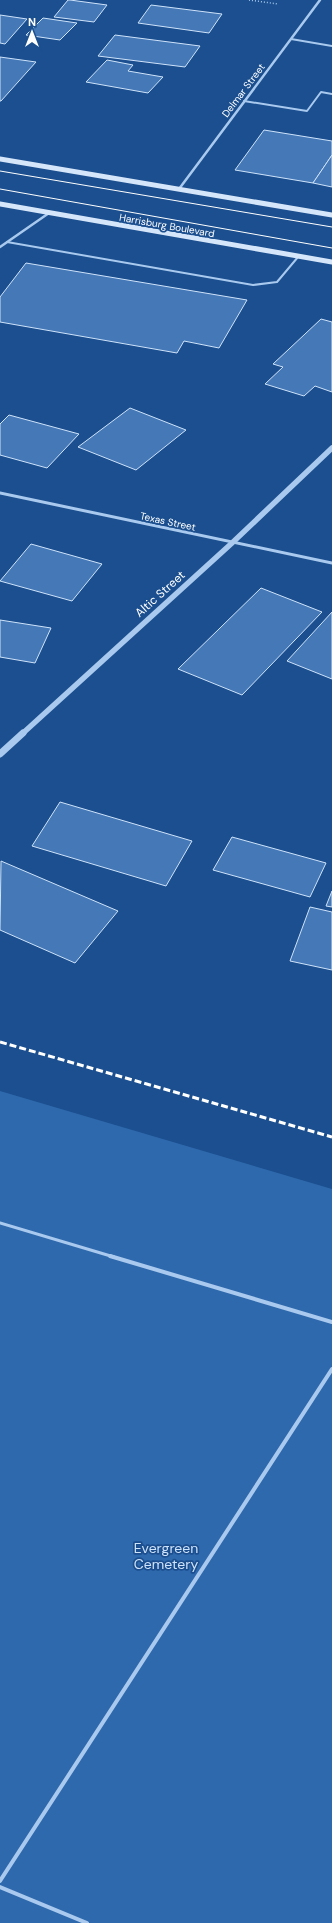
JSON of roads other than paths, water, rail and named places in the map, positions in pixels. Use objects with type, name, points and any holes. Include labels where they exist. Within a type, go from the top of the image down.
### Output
[{"type":"main road","points":[[0,159],[332,214]]},
{"type":"main road","name":"Harrisburg Boulevard","points":[[0,204],[49,214],[332,262]]},
{"type":"street","name":"Delmar Street","points":[[179,189],[320,0]]},
{"type":"street","points":[[0,247],[49,214]]},
{"type":"street","name":"Altic Street","points":[[0,754],[232,542],[332,448]]},
{"type":"street","name":"Texas Street","points":[[0,494],[332,563]]},
{"type":"lane","points":[[290,39],[332,46]]},
{"type":"lane","points":[[244,101],[306,111],[321,92],[332,94]]},
{"type":"lane","points":[[7,242],[253,285],[267,285],[277,282],[298,256]]},
{"type":"lane","points":[[0,1223],[332,1322]]},
{"type":"lane","points":[[0,1882],[332,1369]]},
{"type":"lane","points":[[0,1887],[87,1923]]},
{"type":"tram line","points":[[0,171],[332,227]]},
{"type":"tram line","points":[[0,189],[332,248]]},
{"type":"railway","points":[[0,1042],[332,1137]]},
{"type":"park label","name":"Evergreen Cemetery","points":[[166,1556]]}]
